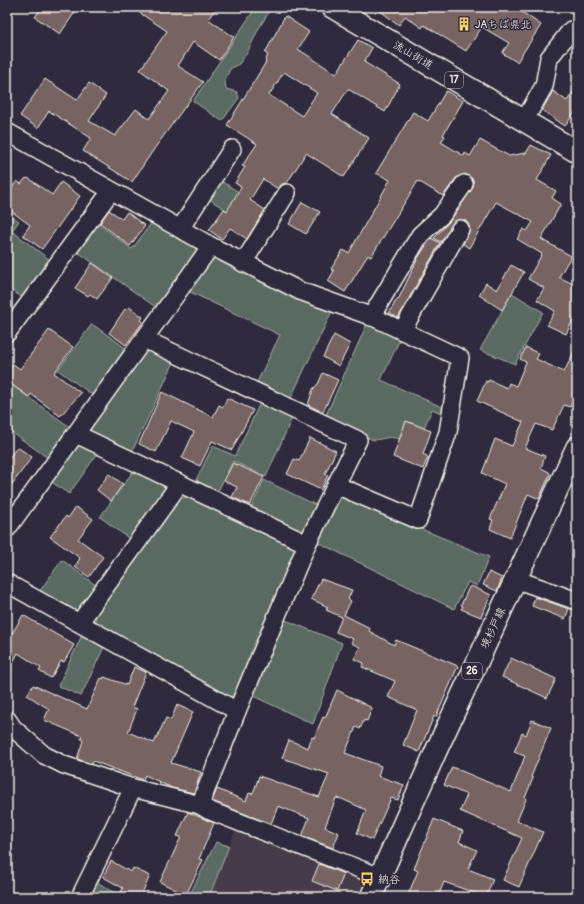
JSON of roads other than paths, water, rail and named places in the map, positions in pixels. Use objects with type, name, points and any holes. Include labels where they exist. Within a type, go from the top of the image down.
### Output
[{"type":"main road","name":"流山街道","points":[[332,7],[577,152]]},
{"type":"main road","name":"境杉戸線","points":[[371,897],[515,579],[577,447]]},
{"type":"street","points":[[524,121],[544,86],[549,58],[570,30]]},
{"type":"street","points":[[8,134],[211,246],[300,292],[371,317],[460,358],[448,432],[418,520],[336,485]]},
{"type":"street","points":[[180,229],[232,150]]},
{"type":"street","points":[[371,317],[420,235],[442,215],[464,184]]},
{"type":"street","points":[[7,333],[111,191]]},
{"type":"street","points":[[243,263],[286,193]]},
{"type":"street","points":[[402,331],[460,229]]},
{"type":"street","points":[[7,529],[211,246]]},
{"type":"street","points":[[144,339],[358,440],[307,544],[237,711],[200,805]]},
{"type":"street","points":[[76,434],[307,544]]},
{"type":"street","points":[[80,622],[180,483]]},
{"type":"street","points":[[515,579],[577,601]]},
{"type":"street","points":[[7,583],[80,622],[237,711]]},
{"type":"street","points":[[7,719],[13,728],[44,755],[82,772],[133,788],[200,805],[208,810],[380,877]]},
{"type":"street","points":[[80,897],[133,788]]},
{"type":"place","name":"JAちば県北","points":[[464,24]]},
{"type":"place","name":"納谷","points":[[367,879]]}]
